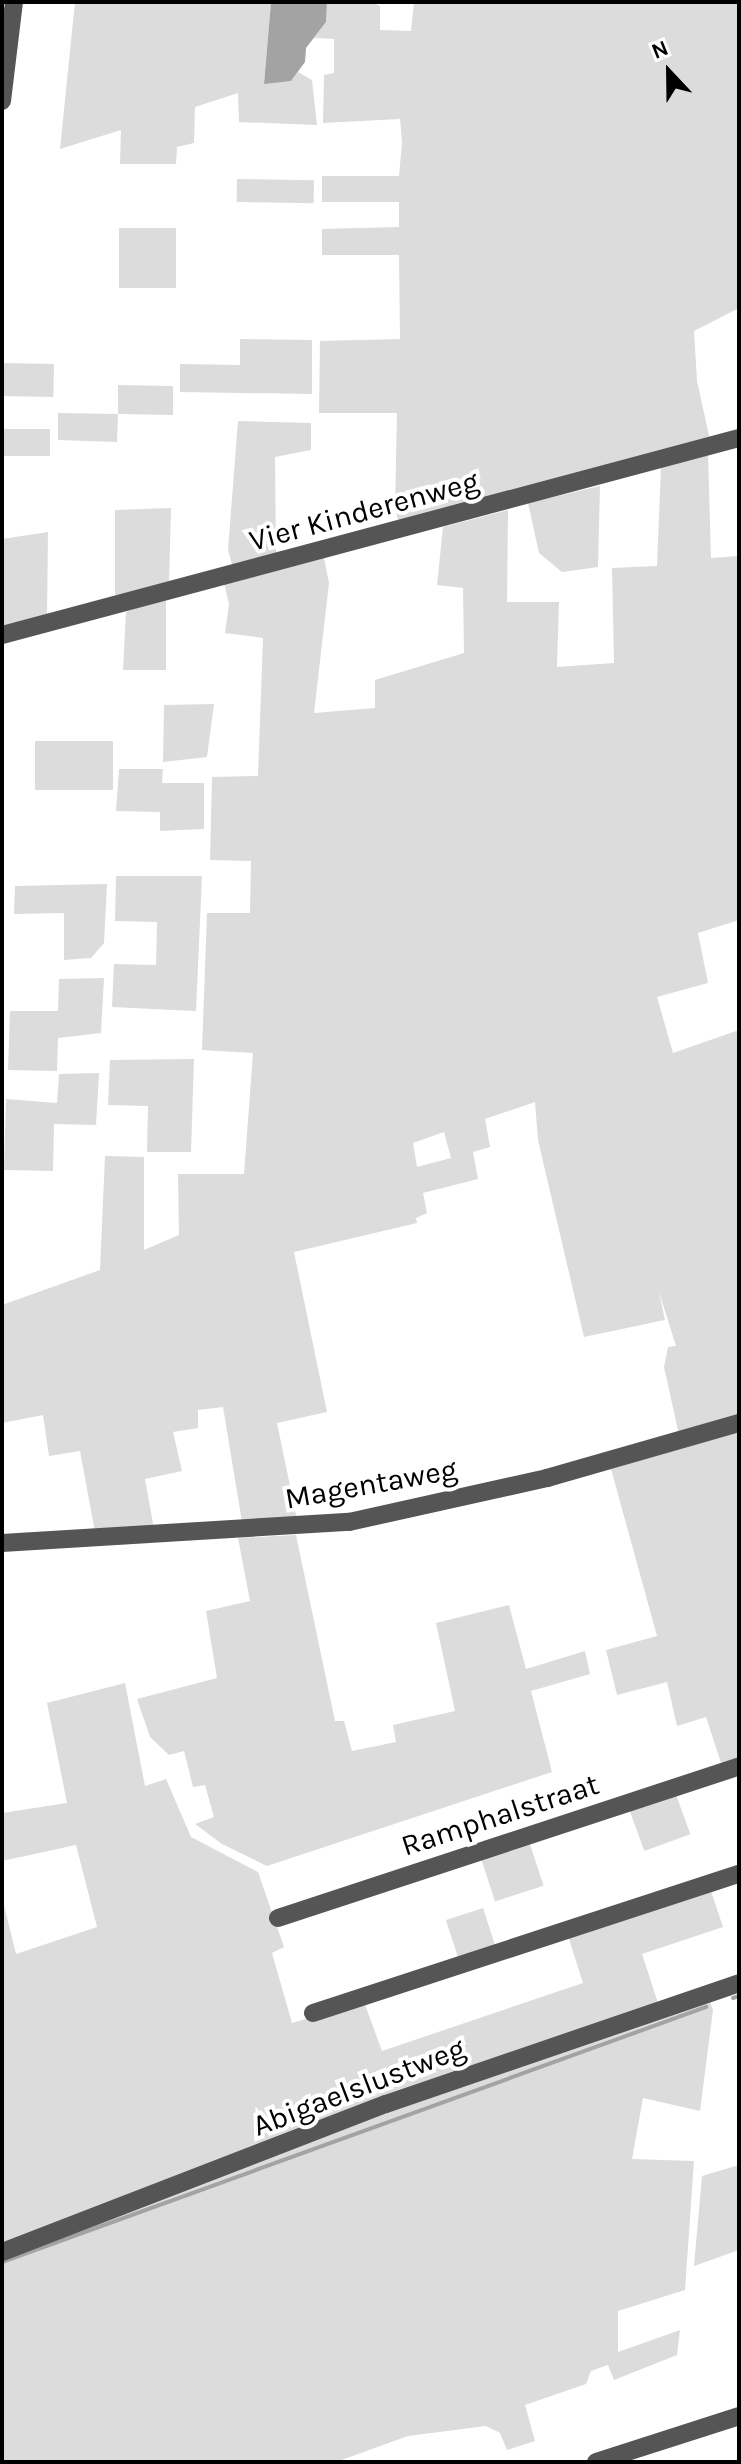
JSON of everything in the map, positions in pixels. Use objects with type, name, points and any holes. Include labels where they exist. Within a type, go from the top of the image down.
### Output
[{"type":"street","points":[[2,101],[14,2]]},
{"type":"street","name":"Vier Kinderenweg","points":[[2,635],[739,438]]},
{"type":"street","name":"Magentaweg","points":[[2,1543],[349,1522],[547,1478],[739,1423]]},
{"type":"street","name":"Ramphalstraat","points":[[278,1918],[739,1766]]},
{"type":"street","points":[[313,2013],[739,1874]]},
{"type":"street","name":"Abigaelslustweg","points":[[2,2252],[386,2104],[739,1983]]},
{"type":"street","points":[[596,2462],[739,2416]]},
{"type":"shaded area","points":[[75,2],[271,2],[264,83],[291,81],[298,72],[312,80],[317,125],[239,122],[238,93],[195,107],[194,143],[177,147],[176,164],[120,164],[121,130],[60,149]]},
{"type":"shaded area","points":[[271,2],[327,2],[326,22],[306,48],[305,62],[291,81],[264,84]]},
{"type":"shaded area","points":[[327,2],[371,2],[380,6],[380,30],[411,31],[414,2],[739,2],[739,308],[694,331],[697,381],[710,440],[399,524],[395,509],[397,413],[319,413],[320,341],[400,339],[399,255],[322,255],[322,229],[399,227],[399,202],[322,202],[322,176],[399,176],[402,142],[400,119],[323,123],[324,75],[334,73],[334,39],[314,38],[326,22]]},
{"type":"shaded area","points":[[237,179],[314,180],[314,203],[237,202]]},
{"type":"shaded area","points":[[119,228],[176,228],[176,288],[119,288]]},
{"type":"shaded area","points":[[240,339],[312,340],[312,394],[180,392],[180,364],[240,365]]},
{"type":"shaded area","points":[[2,363],[54,364],[53,397],[2,396]]},
{"type":"shaded area","points":[[118,385],[173,386],[173,415],[118,414]]},
{"type":"shaded area","points":[[58,413],[118,414],[117,442],[58,440]]},
{"type":"shaded area","points":[[238,421],[311,423],[311,450],[275,457],[276,558],[233,568],[228,550]]},
{"type":"shaded area","points":[[2,429],[50,429],[50,456],[2,456]]},
{"type":"shaded area","points":[[708,454],[711,558],[739,556],[739,920],[698,933],[708,983],[657,997],[673,1053],[739,1030],[739,1416],[679,1435],[664,1367],[668,1347],[676,1346],[659,1292],[665,1320],[584,1337],[538,1140],[535,1102],[485,1119],[490,1147],[473,1152],[478,1179],[423,1193],[427,1213],[416,1218],[417,1223],[294,1252],[327,1412],[277,1423],[297,1520],[242,1522],[223,1407],[198,1410],[198,1428],[173,1432],[182,1471],[145,1479],[154,1529],[95,1532],[80,1451],[49,1456],[43,1415],[2,1423],[2,1305],[100,1270],[105,1156],[144,1157],[144,1250],[179,1235],[178,1174],[244,1174],[253,1053],[202,1050],[207,913],[250,913],[251,861],[210,860],[212,777],[258,776],[263,638],[225,633],[229,604],[224,583],[324,558],[329,583],[314,713],[375,708],[375,680],[464,653],[463,588],[437,585],[443,527],[508,510],[507,602],[559,602],[557,667],[614,663],[612,568],[657,566],[661,466]],"holes":[[[444,1132],[451,1158],[417,1167],[413,1143]]]},
{"type":"shaded area","points":[[600,486],[598,567],[562,572],[539,553],[528,503]]},
{"type":"shaded area","points":[[171,508],[169,583],[115,598],[115,510]]},
{"type":"shaded area","points":[[48,532],[47,617],[2,629],[2,539]]},
{"type":"shaded area","points":[[166,596],[166,670],[123,670],[126,612]]},
{"type":"shaded area","points":[[214,704],[207,757],[163,762],[164,705]]},
{"type":"shaded area","points":[[35,741],[113,741],[113,790],[35,790]]},
{"type":"shaded area","points":[[119,769],[163,769],[162,783],[204,783],[204,829],[160,831],[160,812],[116,811]]},
{"type":"shaded area","points":[[116,876],[202,876],[196,1011],[112,1007],[114,964],[156,965],[157,922],[115,921]]},
{"type":"shaded area","points":[[107,884],[104,943],[91,958],[64,960],[64,913],[14,914],[15,886]]},
{"type":"shaded area","points":[[104,978],[101,1033],[58,1038],[57,1071],[8,1070],[10,1011],[58,1011],[59,979]]},
{"type":"shaded area","points":[[194,1059],[191,1152],[147,1152],[148,1106],[108,1105],[110,1060]]},
{"type":"shaded area","points":[[99,1073],[96,1125],[54,1124],[53,1171],[4,1170],[6,1099],[57,1103],[59,1074]]},
{"type":"shaded area","points":[[739,1431],[739,1760],[722,1766],[706,1717],[677,1726],[667,1682],[617,1695],[606,1650],[657,1636],[611,1469]]},
{"type":"shaded area","points":[[296,1535],[335,1721],[344,1721],[352,1751],[396,1742],[393,1725],[455,1711],[436,1623],[509,1605],[526,1669],[585,1651],[590,1674],[531,1691],[552,1772],[267,1866],[222,1844],[195,1824],[214,1817],[205,1785],[193,1787],[184,1751],[169,1755],[150,1737],[137,1699],[217,1678],[206,1611],[250,1601],[238,1538]]},
{"type":"shaded area","points":[[125,1683],[145,1786],[166,1779],[191,1837],[258,1872],[284,1947],[272,1953],[292,2023],[364,2002],[382,2051],[583,1983],[568,1936],[710,1888],[723,1927],[642,1954],[659,2006],[2,2247],[2,1897],[16,1954],[97,1927],[76,1845],[2,1861],[2,1813],[67,1803],[47,1703]]},
{"type":"shaded area","points":[[675,1792],[690,1834],[644,1851],[629,1809]]},
{"type":"shaded area","points":[[529,1841],[544,1886],[495,1901],[480,1857]]},
{"type":"shaded area","points":[[483,1908],[496,1948],[459,1960],[446,1920]]},
{"type":"shaded area","points":[[709,1999],[713,2010],[700,2111],[643,2098],[632,2159],[694,2161],[685,2290],[618,2311],[618,2352],[680,2330],[677,2355],[614,2380],[608,2365],[591,2371],[586,2384],[525,2405],[535,2441],[507,2450],[500,2433],[486,2426],[408,2436],[336,2462],[2,2462],[2,2256],[387,2108]]},
{"type":"shaded area","points":[[739,2165],[739,2250],[694,2266],[702,2176]]},
{"type":"waterway","points":[[733,1998],[739,1996]]},
{"type":"waterway","points":[[2,2262],[706,2007]]}]
